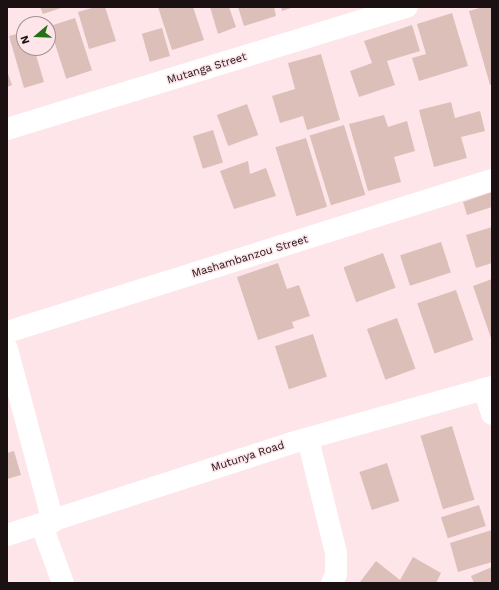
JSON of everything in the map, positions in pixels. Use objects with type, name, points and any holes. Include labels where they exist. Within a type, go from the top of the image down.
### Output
[{"type":"street","name":"Mutanga Street","points":[[7,129],[370,12],[407,7]]},
{"type":"street","name":"Mashambanzou Street","points":[[7,332],[492,180]]},
{"type":"street","points":[[7,350],[47,524],[63,583]]},
{"type":"street","points":[[488,388],[492,414]]},
{"type":"street","name":"Mutunya Road","points":[[7,535],[47,524],[308,438],[488,388]]},
{"type":"street","points":[[308,438],[336,553],[336,574],[332,583]]},
{"type":"building","points":[[40,7],[64,7],[43,14]]},
{"type":"building","points":[[95,7],[105,7],[116,41],[89,49],[78,12]]},
{"type":"building","points":[[158,7],[193,7],[204,40],[172,50]]},
{"type":"building","points":[[210,7],[229,7],[236,27],[218,34]]},
{"type":"building","points":[[238,7],[274,7],[276,16],[244,26]]},
{"type":"building","points":[[281,7],[294,7],[282,11]]},
{"type":"building","points":[[483,7],[492,7],[492,84],[490,85],[469,11]]},
{"type":"building","points":[[452,13],[468,66],[419,81],[412,58],[426,54],[417,24]]},
{"type":"building","points":[[75,18],[92,70],[66,79],[56,47],[56,24]]},
{"type":"building","points":[[412,25],[420,51],[387,61],[395,85],[359,97],[350,71],[372,63],[364,41]]},
{"type":"building","points":[[162,28],[170,56],[150,62],[142,34]]},
{"type":"building","points":[[16,34],[16,56],[36,56],[44,82],[24,88],[9,36]]},
{"type":"building","points":[[321,54],[340,120],[307,130],[303,116],[280,123],[272,96],[295,89],[288,63]]},
{"type":"building","points":[[7,71],[12,85],[7,87]]},
{"type":"building","points":[[451,102],[455,118],[480,111],[485,131],[461,137],[467,158],[434,167],[419,110]]},
{"type":"building","points":[[247,104],[258,135],[228,146],[217,115]]},
{"type":"building","points":[[384,115],[388,127],[407,121],[415,151],[394,157],[401,182],[368,191],[349,124]]},
{"type":"building","points":[[344,125],[365,195],[331,205],[310,136]]},
{"type":"building","points":[[213,130],[223,163],[203,169],[193,136]]},
{"type":"building","points":[[306,138],[327,207],[296,216],[275,147]]},
{"type":"building","points":[[248,161],[250,174],[266,168],[276,196],[234,209],[220,171]]},
{"type":"building","points":[[492,192],[492,207],[467,215],[463,202]]},
{"type":"building","points":[[492,227],[492,263],[476,268],[466,235]]},
{"type":"building","points":[[441,242],[451,272],[410,286],[400,255]]},
{"type":"building","points":[[383,253],[396,288],[356,302],[344,267]]},
{"type":"building","points":[[278,263],[287,289],[299,285],[310,316],[292,322],[294,328],[258,340],[237,277]]},
{"type":"building","points":[[492,279],[492,341],[473,286]]},
{"type":"building","points":[[456,290],[473,340],[434,353],[417,303]]},
{"type":"building","points":[[397,318],[415,369],[385,380],[367,329]]},
{"type":"building","points":[[313,334],[327,377],[289,389],[275,346]]},
{"type":"building","points":[[452,426],[475,500],[443,509],[420,436]]},
{"type":"building","points":[[14,451],[21,475],[7,479],[7,453]]},
{"type":"building","points":[[387,463],[399,501],[372,510],[359,472]]},
{"type":"building","points":[[479,505],[486,526],[448,538],[441,517]]},
{"type":"building","points":[[492,530],[492,562],[458,572],[450,543]]},
{"type":"building","points":[[413,557],[441,573],[436,583],[360,582],[376,561],[400,580]]},
{"type":"building","points":[[492,567],[492,583],[474,583],[471,576]]}]
